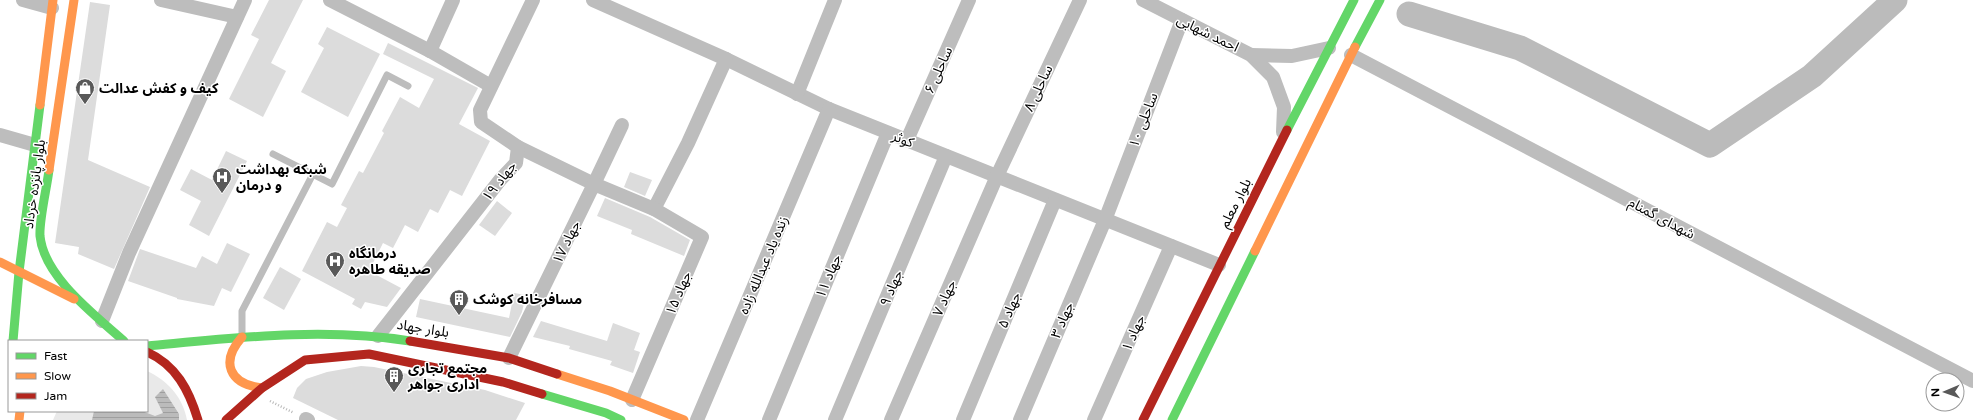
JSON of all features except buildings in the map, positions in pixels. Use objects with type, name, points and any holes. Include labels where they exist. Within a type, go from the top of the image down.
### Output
[{"type":"street","points":[[23,0],[53,4]]},
{"type":"street","name":"بلوار پانزده خرداد","points":[[74,0],[40,234],[45,256],[60,278],[82,303],[123,340]]},
{"type":"street","points":[[161,0],[238,17]]},
{"type":"street","points":[[102,321],[129,253],[245,0]]},
{"type":"street","points":[[330,0],[430,51],[491,86]]},
{"type":"street","points":[[430,51],[453,0]]},
{"type":"street","name":"جهاد ۱۹","points":[[378,336],[500,180],[516,163],[518,147],[481,122],[480,110],[533,0]]},
{"type":"street","name":"کوثر","points":[[593,0],[726,59],[829,109],[1219,265]]},
{"type":"street","points":[[797,94],[835,0]]},
{"type":"street","name":"ساحلی ۶","points":[[907,140],[969,0]]},
{"type":"street","name":"ساحلی ۸","points":[[997,176],[1080,0]]},
{"type":"street","name":"احمد شهابی","points":[[1143,0],[1251,55],[1273,77],[1279,92],[1284,107],[1283,138]]},
{"type":"street","name":"بلوار معلم","points":[[1143,420],[1162,397],[1219,265],[1354,0]]},
{"type":"street","points":[[1172,420],[1351,55],[1380,0]]},
{"type":"street","name":"بلوار پانزده خرداد","points":[[13,340],[19,272],[53,4]]},
{"type":"street","name":"ساحلی ۱۰","points":[[1105,220],[1182,20]]},
{"type":"street","name":"احمد شهابی","points":[[1251,55],[1292,56],[1330,48]]},
{"type":"street","name":"شهدای گمنام","points":[[1351,55],[1973,381]]},
{"type":"street","points":[[518,147],[594,184],[654,210],[688,143],[726,59]]},
{"type":"street","name":"زنده یاد عبدالله زاده","points":[[697,420],[829,109]]},
{"type":"street","name":"جهاد ۱۷","points":[[509,358],[622,125]]},
{"type":"street","name":"جهاد ۱۱","points":[[769,420],[888,133]]},
{"type":"street","points":[[0,135],[35,145]]},
{"type":"street","name":"جهاد ۹","points":[[835,420],[946,156]]},
{"type":"street","name":"جهاد ۷","points":[[891,420],[997,176]]},
{"type":"street","name":"جهاد ۵","points":[[963,420],[1055,200]]},
{"type":"street","name":"جهاد ۱۵","points":[[632,400],[702,236],[654,210]]},
{"type":"street","name":"جهاد ۳","points":[[1020,420],[1105,220]]},
{"type":"street","name":"جهاد ۱","points":[[1094,420],[1171,246]]},
{"type":"street","points":[[0,262],[82,303]]},
{"type":"street","name":"بلوار جهاد","points":[[148,346],[242,337],[312,334],[378,336],[509,358],[632,400],[684,420]]},
{"type":"street","points":[[242,337],[234,345],[229,355],[229,366],[233,376],[241,384],[251,388],[262,388]]},
{"type":"street","points":[[148,352],[153,354],[174,371],[190,393],[198,420]]},
{"type":"street","points":[[226,420],[254,394],[305,360],[369,354],[503,382],[606,413],[621,420]]},
{"type":"street","points":[[1162,397],[1180,405]]},
{"type":"lane","points":[[273,154],[332,184],[387,75],[408,86]]},
{"type":"lane","points":[[242,337],[242,311],[313,174]]},
{"type":"path","points":[[254,394],[307,419]]},
{"type":"shaded area","points":[[148,372],[161,379],[173,390],[182,404],[187,420],[53,420],[57,412],[148,412]]},
{"type":"shaded area","points":[[163,389],[179,414],[179,420],[92,420],[94,412],[145,412],[155,416],[163,413],[155,397]]},
{"type":"waterway","points":[[1409,14],[1520,48],[1710,145],[1812,76],[1895,0]]},
{"type":"traffic: fast","points":[[1287,130],[1354,0]]},
{"type":"traffic: fast","points":[[1355,47],[1380,0]]},
{"type":"traffic: fast","points":[[13,340],[19,272],[40,105]]},
{"type":"traffic: fast","points":[[49,170],[40,229],[40,236],[44,251],[51,266],[73,294],[123,340]]},
{"type":"traffic: fast","points":[[1172,420],[1255,251]]},
{"type":"traffic: fast","points":[[148,346],[246,337],[311,334],[377,337],[410,341]]},
{"type":"traffic: fast","points":[[542,394],[606,413],[621,420]]},
{"type":"traffic: slow","points":[[40,105],[53,0]]},
{"type":"traffic: slow","points":[[49,170],[74,0]]},
{"type":"traffic: slow","points":[[1255,251],[1355,47]]},
{"type":"traffic: slow","points":[[0,262],[74,299]]},
{"type":"traffic: slow","points":[[242,337],[235,346],[231,355],[231,370],[235,377],[242,382],[251,386],[262,388]]},
{"type":"traffic: slow","points":[[557,374],[610,391],[684,420]]},
{"type":"traffic: slow","points":[[19,420],[20,412]]},
{"type":"traffic: jam","points":[[1143,420],[1287,130]]},
{"type":"traffic: jam","points":[[410,341],[509,358],[557,374]]},
{"type":"traffic: jam","points":[[148,352],[157,357],[174,371],[186,389],[198,420]]},
{"type":"traffic: jam","points":[[226,420],[262,388],[305,360],[369,354],[503,382],[542,394]]},
{"type":"place","name":"کیف و کفش عدالت","points":[[85,105]]},
{"type":"place","name":"شبکه بهداشت و درمان","points":[[222,194]]},
{"type":"place","name":"درمانگاه صدیقه طاهره","points":[[335,278]]},
{"type":"place","name":"مسافرخانه کوشک","points":[[459,316]]},
{"type":"place","name":"مجتمع تجاری اداری جواهر","points":[[394,393]]}]
